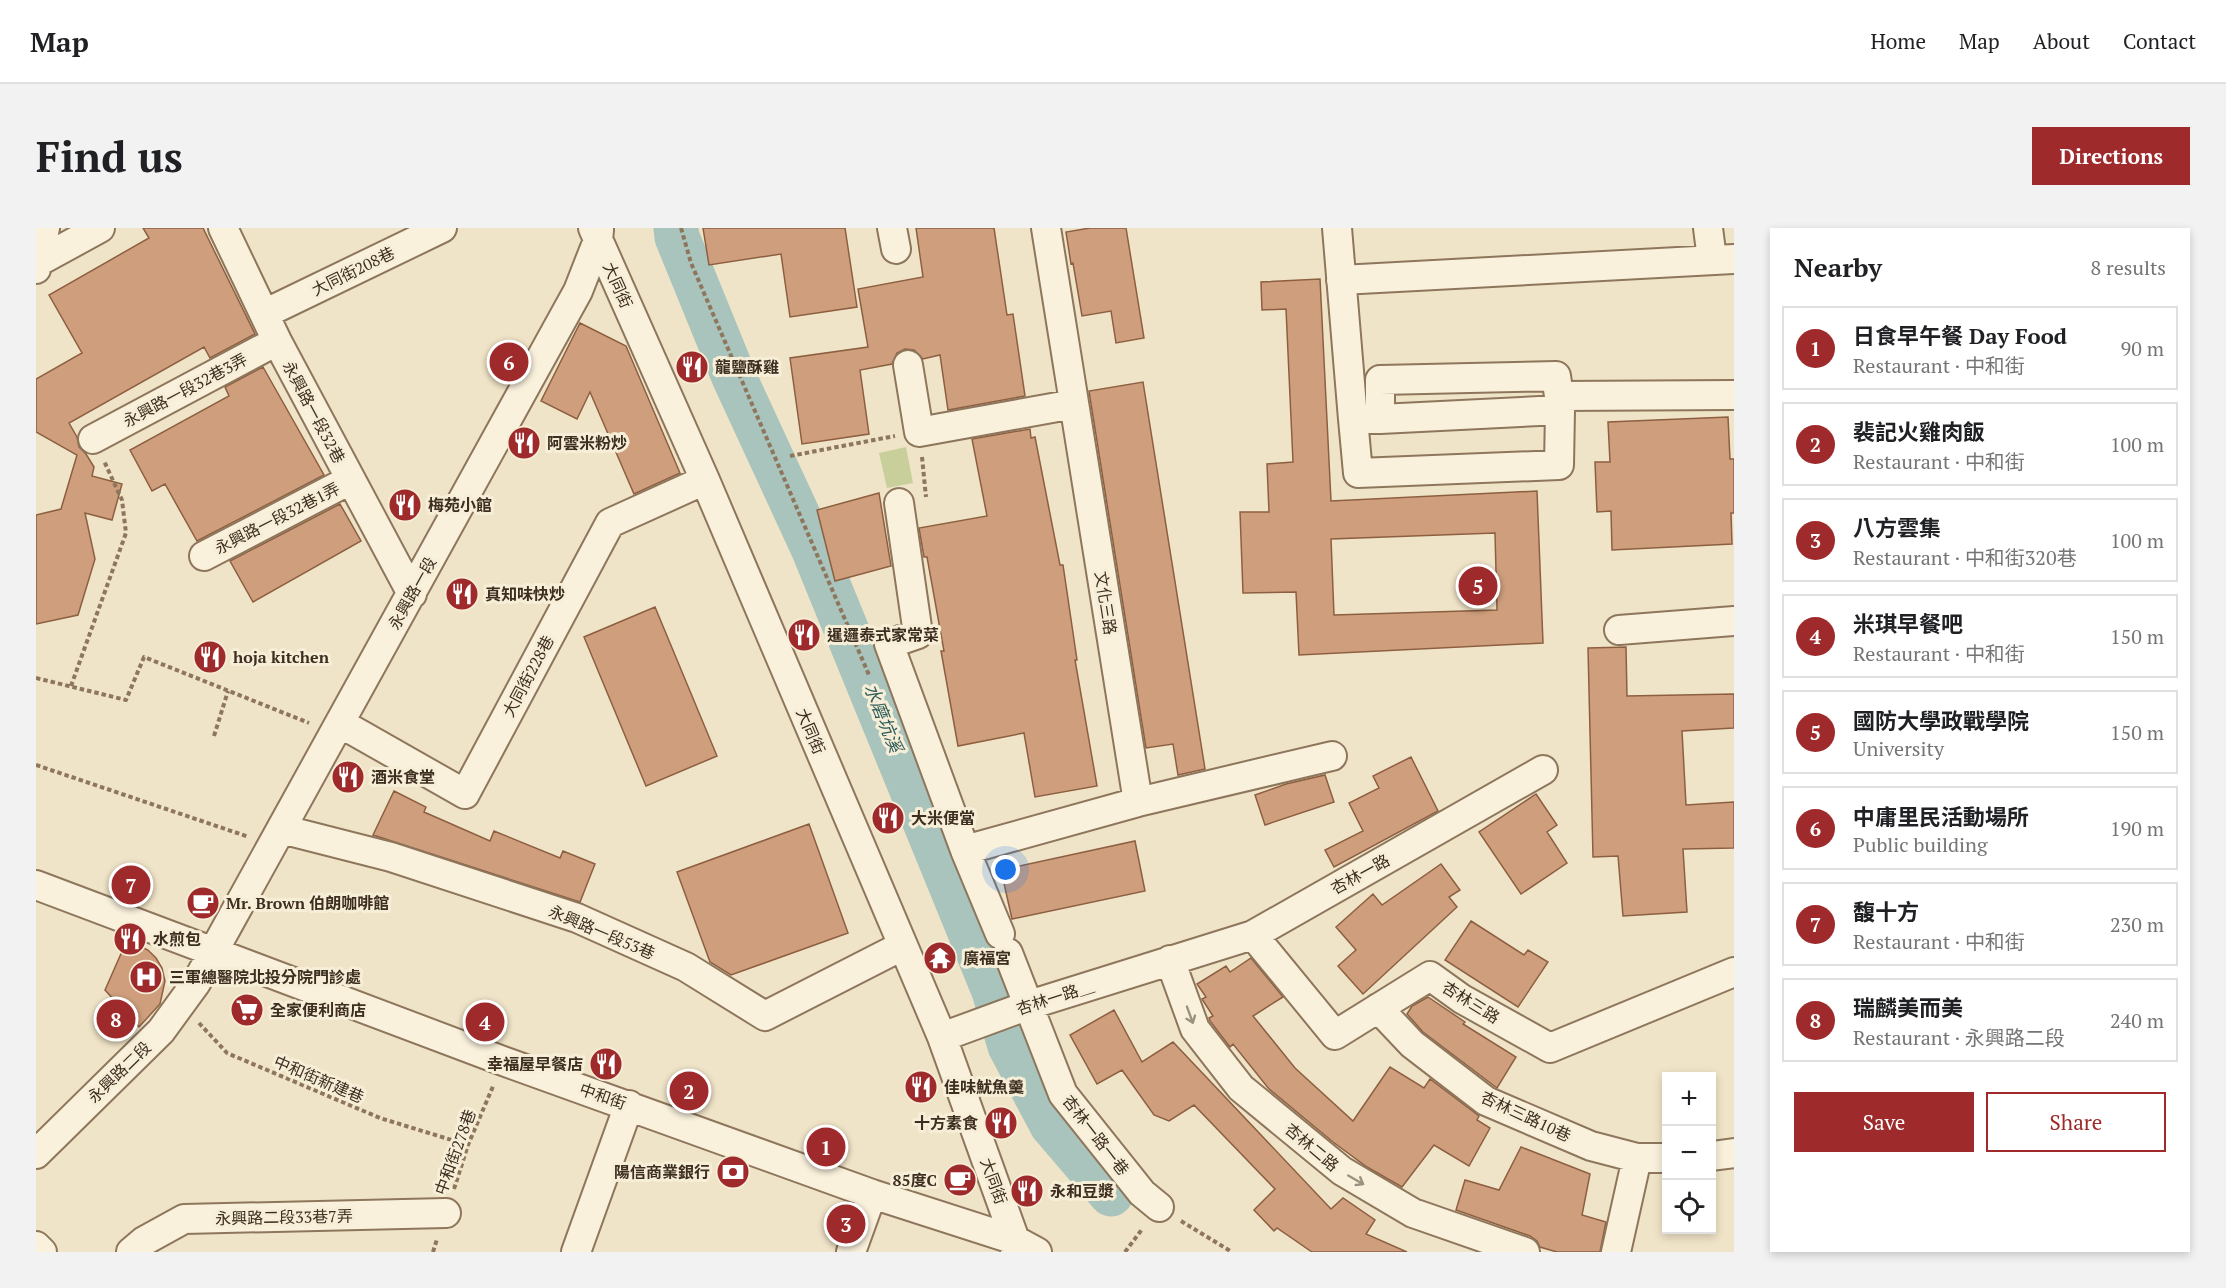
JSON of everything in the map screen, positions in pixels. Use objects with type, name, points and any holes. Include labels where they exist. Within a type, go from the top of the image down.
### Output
[{"type":"street","points":[[36,265],[45,228]]},
{"type":"street","points":[[36,265],[100,228]]},
{"type":"street","name":"永興路一段32巷","points":[[223,228],[277,341],[412,594]]},
{"type":"street","name":"大同街208巷","points":[[264,314],[442,228]]},
{"type":"street","name":"文化三路","points":[[1046,228],[1138,802]]},
{"type":"street","points":[[1337,228],[1341,280],[1367,419]]},
{"type":"street","points":[[1341,280],[1723,259],[1708,228]]},
{"type":"street","name":"大同街","points":[[597,232],[942,1037],[1022,1248]]},
{"type":"street","name":"永興路一段","points":[[213,952],[578,291],[597,232]]},
{"type":"street","name":"永興路一段32巷3弄","points":[[93,439],[277,341]]},
{"type":"street","points":[[908,365],[920,432],[1074,404]]},
{"type":"street","points":[[1556,376],[1559,403],[1559,465],[1358,474],[1367,419],[1380,380],[1556,376]]},
{"type":"street","points":[[1367,419],[1559,403],[1734,395]]},
{"type":"street","name":"永興路一段32巷1弄","points":[[204,556],[350,480]]},
{"type":"street","name":"大同街228巷","points":[[337,728],[465,794],[610,523],[705,480]]},
{"type":"street","name":"杏林一路一巷","points":[[899,503],[918,634],[889,644],[965,850],[1063,1094],[1142,1193],[1159,1207]]},
{"type":"street","points":[[1619,630],[1734,621]]},
{"type":"street","points":[[965,850],[1138,802],[1332,756]]},
{"type":"street","name":"杏林一路","points":[[1170,960],[1253,935],[1543,770]]},
{"type":"street","name":"永興路一段53巷","points":[[277,837],[392,857],[577,918],[686,967],[765,1016],[902,946]]},
{"type":"street","name":"中和街","points":[[36,885],[503,1061],[1022,1248]]},
{"type":"street","name":"杏林三路","points":[[1253,935],[1335,1035],[1430,975],[1462,999],[1550,1048],[1734,972]]},
{"type":"street","name":"永興路二段","points":[[36,1154],[161,1031],[196,983],[213,952]]},
{"type":"street","name":"杏林一路＿","points":[[942,1037],[1029,1005],[1170,960]]},
{"type":"street","name":"杏林二路","points":[[1170,960],[1195,1029],[1241,1088],[1342,1171],[1413,1213],[1525,1252]]},
{"type":"street","name":"杏林三路10巷","points":[[1378,1008],[1412,1044],[1486,1101],[1591,1146],[1637,1158],[1662,1158]]},
{"type":"street","points":[[576,1252],[629,1105]]},
{"type":"street","points":[[1716,1155],[1734,1153]]},
{"type":"street","points":[[1616,1252],[1637,1158]]},
{"type":"street","points":[[851,1252],[872,1194]]},
{"type":"street","name":"永興路二段33巷7弄","points":[[131,1252],[144,1241],[184,1219],[446,1214]]},
{"type":"street","points":[[36,1246],[42,1252]]},
{"type":"path","points":[[681,228],[691,263],[872,682]]},
{"type":"path","points":[[790,456],[920,432],[927,497],[899,503]]},
{"type":"path","points":[[71,686],[126,533],[122,500],[93,439]]},
{"type":"path","points":[[36,678],[126,700],[144,657],[228,690],[337,728]]},
{"type":"path","points":[[214,736],[228,690]]},
{"type":"path","points":[[36,765],[277,837]]},
{"type":"path","name":"中和街新建巷","points":[[180,1003],[226,1053],[380,1118],[468,1145]]},
{"type":"path","name":"中和街278巷","points":[[433,1252],[468,1145],[503,1061]]},
{"type":"path","points":[[1159,1207],[1232,1252]]},
{"type":"green space","points":[[906,447],[913,483],[887,488],[879,453]]},
{"type":"building","points":[[143,228],[203,228],[255,334],[210,358],[204,347],[69,423],[77,437],[79,447],[94,467],[92,476],[122,484],[112,520],[85,513],[95,559],[78,615],[36,624],[36,515],[61,509],[77,455],[36,432],[36,379],[82,353],[49,295],[149,238]]},
{"type":"building","points":[[703,228],[845,228],[857,307],[790,317],[781,254],[709,265]]},
{"type":"building","points":[[916,228],[994,228],[1007,315],[1013,314],[1025,396],[948,410],[940,355],[923,359],[914,350],[905,349],[897,353],[892,364],[860,370],[869,434],[802,444],[790,358],[868,347],[858,289],[923,277]]},
{"type":"building","points":[[1090,228],[1126,228],[1144,338],[1116,343],[1111,311],[1082,316],[1066,232]]},
{"type":"building","points":[[1320,279],[1331,501],[1537,491],[1543,643],[1299,655],[1296,592],[1243,593],[1240,512],[1269,512],[1267,464],[1293,462],[1286,309],[1262,310],[1261,282]],"holes":[[[1495,533],[1497,610],[1334,615],[1331,539]]]},
{"type":"building","points":[[580,323],[626,346],[680,473],[634,494],[590,392],[577,419],[541,401]]},
{"type":"building","points":[[263,367],[324,475],[197,541],[165,484],[152,491],[130,450],[229,396],[225,387]]},
{"type":"building","points":[[1143,382],[1205,769],[1178,775],[1173,744],[1146,748],[1089,391]]},
{"type":"building","points":[[1728,417],[1730,459],[1734,459],[1732,544],[1612,550],[1611,511],[1597,512],[1595,462],[1610,462],[1608,422]]},
{"type":"building","points":[[1030,429],[1031,438],[1035,437],[1060,565],[1063,565],[1077,660],[1075,660],[1097,786],[1035,797],[1024,733],[958,746],[941,651],[944,651],[927,557],[924,557],[919,528],[987,516],[972,439]]},
{"type":"building","points":[[879,493],[891,566],[835,581],[817,510]]},
{"type":"building","points":[[340,504],[361,541],[253,602],[230,561]]},
{"type":"building","points":[[655,607],[717,756],[646,786],[584,637]]},
{"type":"building","points":[[1626,647],[1627,696],[1734,694],[1734,728],[1682,731],[1686,805],[1734,802],[1734,848],[1683,849],[1687,912],[1623,916],[1618,856],[1593,857],[1588,648]]},
{"type":"building","points":[[1411,757],[1438,811],[1334,867],[1325,850],[1363,831],[1349,803],[1379,788],[1373,776]]},
{"type":"building","points":[[1325,775],[1334,802],[1265,825],[1255,795],[1286,784]]},
{"type":"building","points":[[394,791],[426,807],[424,812],[490,841],[494,831],[560,858],[563,851],[595,864],[580,902],[373,835]]},
{"type":"building","points":[[1536,794],[1557,825],[1547,832],[1567,863],[1521,894],[1479,832]]},
{"type":"building","points":[[809,824],[848,933],[731,975],[710,962],[677,872]]},
{"type":"building","points":[[1135,841],[1145,891],[1012,919],[1001,870]]},
{"type":"building","points":[[1441,864],[1460,890],[1449,897],[1457,907],[1363,994],[1338,966],[1356,950],[1336,927],[1373,894],[1382,905]]},
{"type":"building","points":[[1471,921],[1524,955],[1528,950],[1548,962],[1518,1007],[1445,960]]},
{"type":"building","name":"三軍總醫院北投分院門診處","points":[[127,940],[148,950],[156,958],[162,968],[165,981],[160,1004],[139,1027],[105,990]]},
{"type":"building","points":[[1251,958],[1283,997],[1253,1016],[1295,1068],[1353,1121],[1390,1067],[1424,1088],[1430,1079],[1479,1116],[1477,1120],[1490,1128],[1469,1166],[1434,1145],[1402,1187],[1367,1167],[1333,1142],[1269,1089],[1233,1044],[1230,1047],[1210,1021],[1209,1018],[1213,1016],[1202,999],[1206,997],[1197,984],[1226,966],[1230,972]]},
{"type":"building","points":[[1428,997],[1465,1022],[1463,1024],[1516,1057],[1497,1088],[1423,1032],[1407,1014],[1412,1006]]},
{"type":"building","points":[[1114,1010],[1142,1062],[1173,1042],[1331,1209],[1343,1198],[1375,1220],[1366,1234],[1407,1252],[1312,1252],[1277,1228],[1274,1231],[1254,1210],[1275,1189],[1194,1105],[1169,1121],[1154,1115],[1122,1070],[1097,1084],[1070,1035]]},
{"type":"building","points":[[1521,1147],[1590,1174],[1582,1215],[1606,1222],[1600,1252],[1557,1252],[1540,1247],[1537,1241],[1530,1236],[1456,1210],[1465,1180],[1499,1190]]},
{"type":"waterway","name":"水磨坑溪","points":[[676,228],[677,237],[734,377],[813,548],[994,991],[1010,1046],[1052,1125],[1111,1194]]},
{"type":"place","name":"中庸里民活動場所","points":[[509,362]]},
{"type":"place","name":"龍鹽酥雞","points":[[692,367]]},
{"type":"place","name":"阿雲米粉炒","points":[[524,443]]},
{"type":"place","name":"梅苑小館","points":[[405,505]]},
{"type":"place","name":"國防大學政戰學院","points":[[1478,586]]},
{"type":"place","name":"真知味快炒","points":[[462,594]]},
{"type":"place","name":"暹邏泰式家常菜","points":[[804,635]]},
{"type":"place","name":"hoja kitchen","points":[[210,657]]},
{"type":"place","name":"酒米食堂","points":[[348,777]]},
{"type":"place","name":"大米便當","points":[[888,818]]},
{"type":"place","name":"馥十方","points":[[131,885]]},
{"type":"place","name":"Mr. Brown 伯朗咖啡館","points":[[203,903]]},
{"type":"place","name":"水煎包","points":[[130,939]]},
{"type":"place","name":"廣福宮","points":[[940,958]]},
{"type":"place","name":"三軍總醫院北投分院門診處","points":[[146,977]]},
{"type":"place","name":"全家便利商店","points":[[247,1010]]},
{"type":"place","name":"瑞麟美而美","points":[[116,1019]]},
{"type":"place","name":"米琪早餐吧","points":[[485,1022]]},
{"type":"place","name":"幸福屋早餐店","points":[[606,1064]]},
{"type":"place","name":"佳味魷魚羹","points":[[921,1087]]},
{"type":"place","name":"裴記火雞肉飯","points":[[689,1091]]},
{"type":"place","name":"十方素食","points":[[1001,1123]]},
{"type":"place","name":"日食早午餐 Day Food","points":[[826,1147]]},
{"type":"place","name":"陽信商業銀行","points":[[733,1172]]},
{"type":"place","name":"85度C","points":[[960,1180]]},
{"type":"place","name":"永和豆漿","points":[[1027,1191]]},
{"type":"place","name":"八方雲集","points":[[846,1224]]}]
